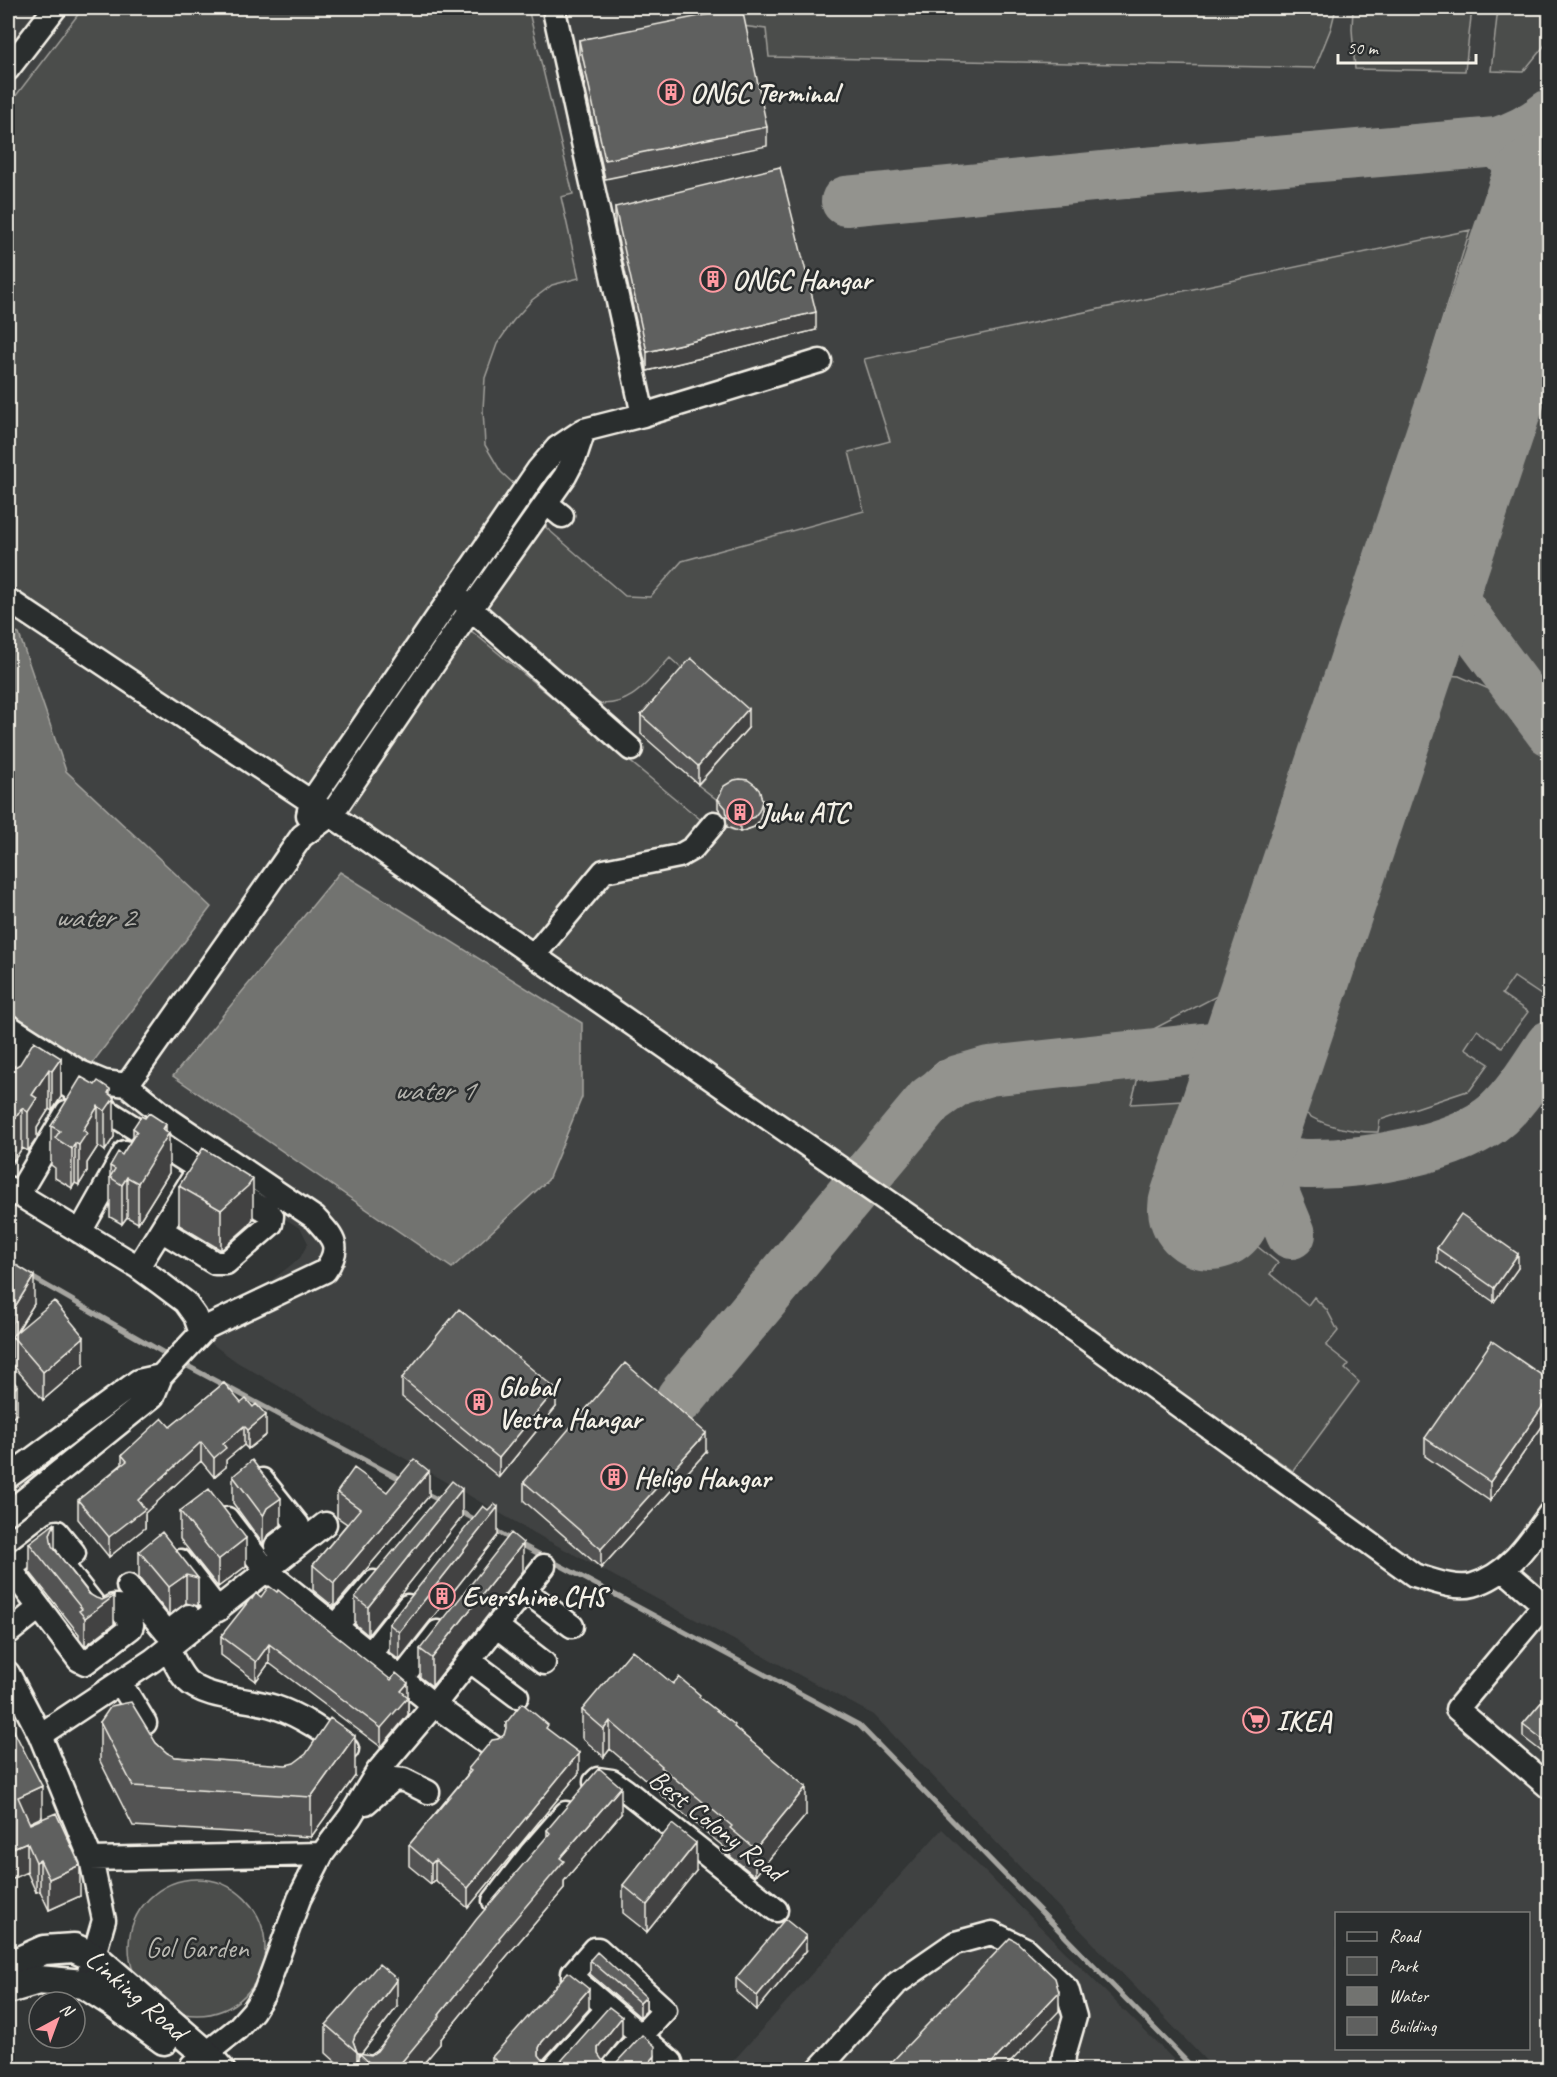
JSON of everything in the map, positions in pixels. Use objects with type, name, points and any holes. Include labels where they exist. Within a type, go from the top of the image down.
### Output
[{"type":"main road","name":"Linking Road","points":[[8,1966],[44,1950],[74,1948],[94,1957],[204,2064]]},
{"type":"main road","name":"Linking Road","points":[[8,1989],[39,1980],[84,1984],[169,2044],[204,2064]]},
{"type":"street","points":[[8,69],[55,8]]},
{"type":"street","points":[[555,15],[643,415]]},
{"type":"street","points":[[302,836],[311,802],[538,470],[557,448],[584,430],[643,415],[820,361]]},
{"type":"street","points":[[126,1085],[302,836],[331,815],[471,609],[554,510],[584,430]]},
{"type":"street","points":[[453,593],[631,749]]},
{"type":"street","points":[[8,600],[331,815],[534,955],[1075,1331],[1414,1575],[1444,1584],[1472,1586],[1504,1570],[1526,1548],[1550,1513]]},
{"type":"street","points":[[534,955],[604,871],[679,856],[693,848],[714,823]]},
{"type":"street","points":[[8,1026],[80,1072],[104,1082],[126,1085],[170,1120],[315,1218],[332,1237],[335,1249],[334,1259],[325,1271],[207,1327],[164,1373],[153,1396],[8,1513]]},
{"type":"street","points":[[8,1048],[24,1071],[79,1093],[272,1216],[271,1224],[222,1264],[215,1263],[161,1230]]},
{"type":"street","points":[[79,1093],[13,1191],[138,1267],[185,1302],[195,1316],[198,1337]]},
{"type":"street","points":[[80,1232],[138,1130]]},
{"type":"street","points":[[138,1267],[199,1168]]},
{"type":"street","points":[[8,1477],[138,1381],[164,1373]]},
{"type":"street","points":[[70,1431],[86,1450]]},
{"type":"street","points":[[261,1478],[298,1525],[297,1530],[263,1566]]},
{"type":"street","points":[[220,1509],[263,1566],[434,1705],[493,1747]]},
{"type":"street","points":[[40,1735],[168,1648],[214,1605],[263,1566],[325,1524]]},
{"type":"street","points":[[57,1532],[74,1553],[63,1562],[63,1566],[100,1613],[102,1614],[113,1606],[118,1606],[132,1625],[88,1661],[83,1662],[79,1660],[39,1608],[11,1568],[57,1532]]},
{"type":"street","points":[[170,1548],[214,1605]]},
{"type":"street","points":[[336,1626],[387,1566]]},
{"type":"street","points":[[204,2064],[253,2012],[265,1992],[299,1899],[322,1854],[350,1817],[378,1771],[434,1705],[544,1566]]},
{"type":"street","points":[[1504,1570],[1547,1607],[1457,1709],[1550,1788]]},
{"type":"street","points":[[128,1587],[167,1632],[214,1605]]},
{"type":"street","points":[[370,1654],[421,1590]]},
{"type":"street","points":[[524,1590],[572,1626]]},
{"type":"street","points":[[8,1633],[39,1608]]},
{"type":"street","points":[[401,1679],[450,1617]]},
{"type":"street","points":[[496,1626],[544,1663]]},
{"type":"street","points":[[168,1648],[180,1673],[193,1686],[204,1691],[272,1706],[298,1717],[321,1741],[351,1753]]},
{"type":"street","points":[[469,1660],[517,1696]]},
{"type":"street","points":[[8,1674],[40,1735],[91,1859],[105,1920],[84,1984]]},
{"type":"street","points":[[117,1684],[146,1723]]},
{"type":"street","points":[[117,1684],[150,1747]]},
{"type":"street","points":[[350,1817],[394,1779],[404,1780],[428,1792]]},
{"type":"street","name":"Best Colony Road","points":[[481,1919],[531,1853],[587,1788],[598,1779],[612,1781],[625,1790],[776,1910]]},
{"type":"street","points":[[91,1859],[322,1854]]},
{"type":"street","points":[[819,2070],[897,1983],[955,1943],[992,1933],[1025,1949],[1067,1989],[1075,2017],[1059,2065]]},
{"type":"street","points":[[611,2070],[641,2036],[665,2010],[596,1948],[572,1975],[608,2008],[641,2036],[671,2062],[667,2070]]},
{"type":"street","points":[[552,2070],[608,2008]]},
{"type":"shaded area","points":[[8,8],[1549,8],[1549,2069],[1214,2069],[874,1715],[545,1539],[237,1362],[201,1336],[300,1258],[308,1243],[301,1229],[8,1040]]},
{"type":"shaded area","points":[[942,1829],[1183,2069],[725,2070]]},
{"type":"green space","points":[[83,8],[528,8],[573,194],[561,197],[579,278],[552,285],[532,300],[497,344],[485,378],[483,409],[485,445],[501,472],[515,485],[308,788],[8,584],[8,106]]},
{"type":"green space","points":[[741,8],[1336,8],[1331,28],[1315,68],[769,57],[766,29],[742,26]]},
{"type":"green space","points":[[1353,8],[1472,8],[1465,71],[1355,69]]},
{"type":"green space","points":[[1498,8],[1549,8],[1549,40],[1523,72],[1491,71]]},
{"type":"green space","points":[[1470,230],[1247,948],[1241,965],[1231,982],[1217,996],[1146,1033],[965,1054],[939,1062],[927,1072],[850,1166],[544,954],[606,880],[702,852],[725,826],[743,831],[759,821],[720,802],[698,785],[748,728],[670,658],[646,684],[629,697],[608,704],[595,703],[481,611],[542,524],[625,596],[650,597],[682,561],[864,511],[849,452],[890,441],[864,359]]},
{"type":"green space","points":[[1549,313],[1550,692],[1479,594],[1475,572],[1480,526]]},
{"type":"green space","points":[[469,629],[706,824],[683,848],[599,868],[532,946],[342,811]]},
{"type":"green space","points":[[1446,675],[1459,676],[1496,692],[1549,765],[1549,983],[1541,995],[1514,977],[1502,994],[1528,1012],[1502,1047],[1477,1030],[1465,1048],[1489,1064],[1470,1090],[1380,1120],[1378,1132],[1340,1128],[1326,1124],[1303,1111],[1295,1102],[1292,1091],[1378,856],[1393,851],[1403,823],[1393,803],[1428,693],[1437,679]]},
{"type":"green space","points":[[1141,1066],[1131,1104],[1200,1100],[1164,1210],[1237,1234],[1253,1243],[1278,1263],[1270,1274],[1308,1305],[1314,1297],[1327,1310],[1338,1331],[1326,1346],[1349,1364],[1345,1369],[1359,1382],[1293,1471],[872,1180],[949,1096],[988,1079]]},
{"type":"green space","name":"Gol Garden","points":[[197,1879],[223,1884],[235,1890],[245,1899],[254,1909],[260,1921],[265,1947],[260,1973],[254,1985],[245,1995],[235,2004],[223,2010],[197,2015],[171,2010],[159,2004],[149,1995],[140,1985],[134,1973],[129,1947],[134,1921],[140,1909],[149,1899],[159,1890],[171,1884]]},
{"type":"water","name":"water 2","points":[[8,629],[19,634],[66,771],[211,907],[87,1070],[8,1017]]},
{"type":"water","name":"water 1","points":[[340,872],[582,1023],[582,1097],[548,1180],[452,1268],[173,1076]]},
{"type":"building","name":"ONGC Terminal","points":[[742,8],[767,127],[605,160],[579,40]]},
{"type":"building","name":"ONGC Hangar","points":[[780,167],[816,312],[647,352],[615,207]]},
{"type":"building","points":[[691,658],[748,709],[698,766],[641,715]]},
{"type":"building","name":"Juhu ATC","points":[[740,779],[748,780],[755,785],[760,791],[762,801],[754,817],[740,822],[727,817],[726,808],[718,799],[724,786]]},
{"type":"building","points":[[34,1041],[61,1058],[52,1071],[49,1069],[32,1095],[37,1098],[28,1112],[22,1108],[13,1122],[8,1119],[8,1075],[10,1070],[20,1064]]},
{"type":"building","points":[[81,1077],[95,1085],[98,1081],[110,1089],[108,1093],[114,1098],[105,1111],[98,1106],[83,1130],[87,1133],[79,1145],[75,1143],[72,1149],[55,1138],[60,1131],[51,1126]]},
{"type":"building","points":[[149,1113],[166,1124],[163,1129],[169,1133],[138,1183],[127,1177],[122,1185],[110,1177],[115,1169],[110,1166],[118,1152],[122,1155],[137,1131],[133,1128],[141,1116],[145,1118]]},
{"type":"building","points":[[203,1148],[253,1179],[221,1210],[179,1186]]},
{"type":"building","points":[[1461,1214],[1518,1254],[1494,1288],[1437,1248]]},
{"type":"building","points":[[8,1260],[34,1276],[13,1310],[8,1306]]},
{"type":"building","points":[[54,1301],[84,1337],[43,1372],[12,1336]]},
{"type":"building","name":"Global Vectra Hangar","points":[[459,1309],[556,1389],[499,1458],[402,1378]]},
{"type":"building","points":[[1492,1341],[1550,1381],[1550,1396],[1490,1482],[1425,1438]]},
{"type":"building","name":"Heligo Hangar","points":[[625,1363],[706,1433],[601,1549],[524,1482]]},
{"type":"building","points":[[8,1373],[17,1386],[8,1394]]},
{"type":"building","points":[[224,1383],[241,1403],[246,1399],[253,1407],[256,1404],[266,1415],[248,1430],[244,1426],[223,1444],[226,1448],[214,1458],[201,1442],[138,1500],[145,1509],[109,1537],[78,1500],[127,1461],[122,1455],[162,1418],[170,1427]]},
{"type":"building","points":[[414,1459],[429,1471],[334,1583],[313,1565],[360,1509],[337,1492],[354,1468],[387,1492]]},
{"type":"building","points":[[252,1460],[281,1498],[267,1508],[263,1516],[233,1476]]},
{"type":"building","points":[[452,1481],[462,1489],[368,1607],[355,1597]]},
{"type":"building","points":[[209,1489],[246,1538],[218,1560],[180,1511]]},
{"type":"building","points":[[494,1504],[498,1507],[399,1632],[389,1624],[483,1506],[488,1510]]},
{"type":"building","points":[[55,1523],[50,1534],[52,1546],[89,1594],[102,1600],[114,1596],[85,1618],[79,1611],[82,1609],[29,1543]]},
{"type":"building","points":[[162,1532],[198,1578],[186,1575],[169,1587],[139,1551]]},
{"type":"building","points":[[511,1533],[523,1543],[432,1658],[420,1649]]},
{"type":"building","points":[[269,1586],[277,1592],[278,1590],[391,1680],[396,1673],[408,1683],[401,1691],[408,1697],[381,1728],[269,1644],[256,1662],[221,1636],[251,1598],[256,1593],[261,1597]]},
{"type":"building","points":[[632,1650],[673,1684],[679,1677],[700,1695],[699,1697],[806,1787],[755,1849],[730,1828],[732,1826],[610,1721],[604,1729],[582,1710]]},
{"type":"building","points":[[1550,1692],[1550,1745],[1523,1724]]},
{"type":"building","points":[[131,1702],[156,1743],[175,1757],[286,1765],[294,1763],[306,1754],[330,1718],[355,1736],[311,1797],[133,1786],[100,1722],[111,1706]]},
{"type":"building","points":[[522,1703],[548,1725],[546,1728],[579,1753],[468,1888],[435,1860],[431,1864],[409,1845],[471,1771],[468,1769],[492,1740],[504,1735],[506,1723]]},
{"type":"building","points":[[8,1708],[13,1719],[9,1721],[42,1786],[18,1797],[30,1824],[56,1813],[80,1865],[49,1879],[40,1860],[36,1862],[27,1842],[8,1850]]},
{"type":"building","points":[[599,1768],[621,1787],[560,1858],[564,1861],[499,1938],[440,2016],[395,2070],[377,2070],[359,2053],[371,2055],[377,2051],[476,1920],[550,1833],[547,1830]]},
{"type":"building","points":[[672,1824],[696,1843],[647,1905],[623,1885]]},
{"type":"building","points":[[785,1919],[806,1936],[757,1996],[736,1978]]},
{"type":"building","points":[[1010,1938],[1055,1978],[1059,1992],[985,2070],[884,2070]]},
{"type":"building","points":[[597,1952],[646,1997],[640,2003],[590,1960]]},
{"type":"building","points":[[379,1964],[397,1979],[355,2035],[353,2041],[357,2052],[326,2025]]},
{"type":"building","points":[[568,1972],[589,1989],[542,2042],[539,2055],[543,2060],[557,2063],[562,2060],[609,2007],[622,2017],[598,2047],[598,2054],[602,2060],[616,2063],[642,2035],[655,2046],[655,2056],[648,2064],[654,2070],[506,2070],[492,2057]]},
{"type":"waterway","points":[[28,1275],[171,1357]]},
{"type":"waterway","points":[[182,1363],[404,1481]]},
{"type":"waterway","points":[[423,1492],[441,1501]]},
{"type":"waterway","points":[[457,1510],[478,1521]]},
{"type":"waterway","points":[[494,1530],[859,1725],[1195,2070]]},
{"type":"taxiway","points":[[846,201],[1134,173],[1497,142],[1525,131],[1550,114]]},
{"type":"taxiway","points":[[1497,142],[1521,167],[1535,195],[1541,219]]},
{"type":"taxiway","points":[[1433,541],[1435,565],[1442,586],[1550,731]]},
{"type":"taxiway","points":[[1397,649],[1430,630],[1465,620]]},
{"type":"taxiway","points":[[681,1398],[930,1100],[958,1080],[989,1071],[1266,1041]]},
{"type":"taxiway","points":[[1230,1149],[1297,1163],[1328,1164],[1379,1158],[1434,1146],[1480,1127],[1498,1114],[1519,1090],[1550,1045]]},
{"type":"taxiway","points":[[1230,1149],[1260,1173],[1273,1190],[1291,1234]]},
{"type":"runway","points":[[1210,1208],[1550,194]]},
{"type":"place","name":"ONGC Terminal","points":[[671,92]]},
{"type":"place","name":"ONGC Hangar","points":[[713,279]]},
{"type":"place","name":"Juhu ATC","points":[[740,812]]},
{"type":"place","name":"Global Vectra Hangar","points":[[479,1402]]},
{"type":"place","name":"Heligo Hangar","points":[[614,1477]]},
{"type":"place","name":"Evershine CHS","points":[[442,1596]]},
{"type":"place","name":"IKEA","points":[[1256,1720]]}]
